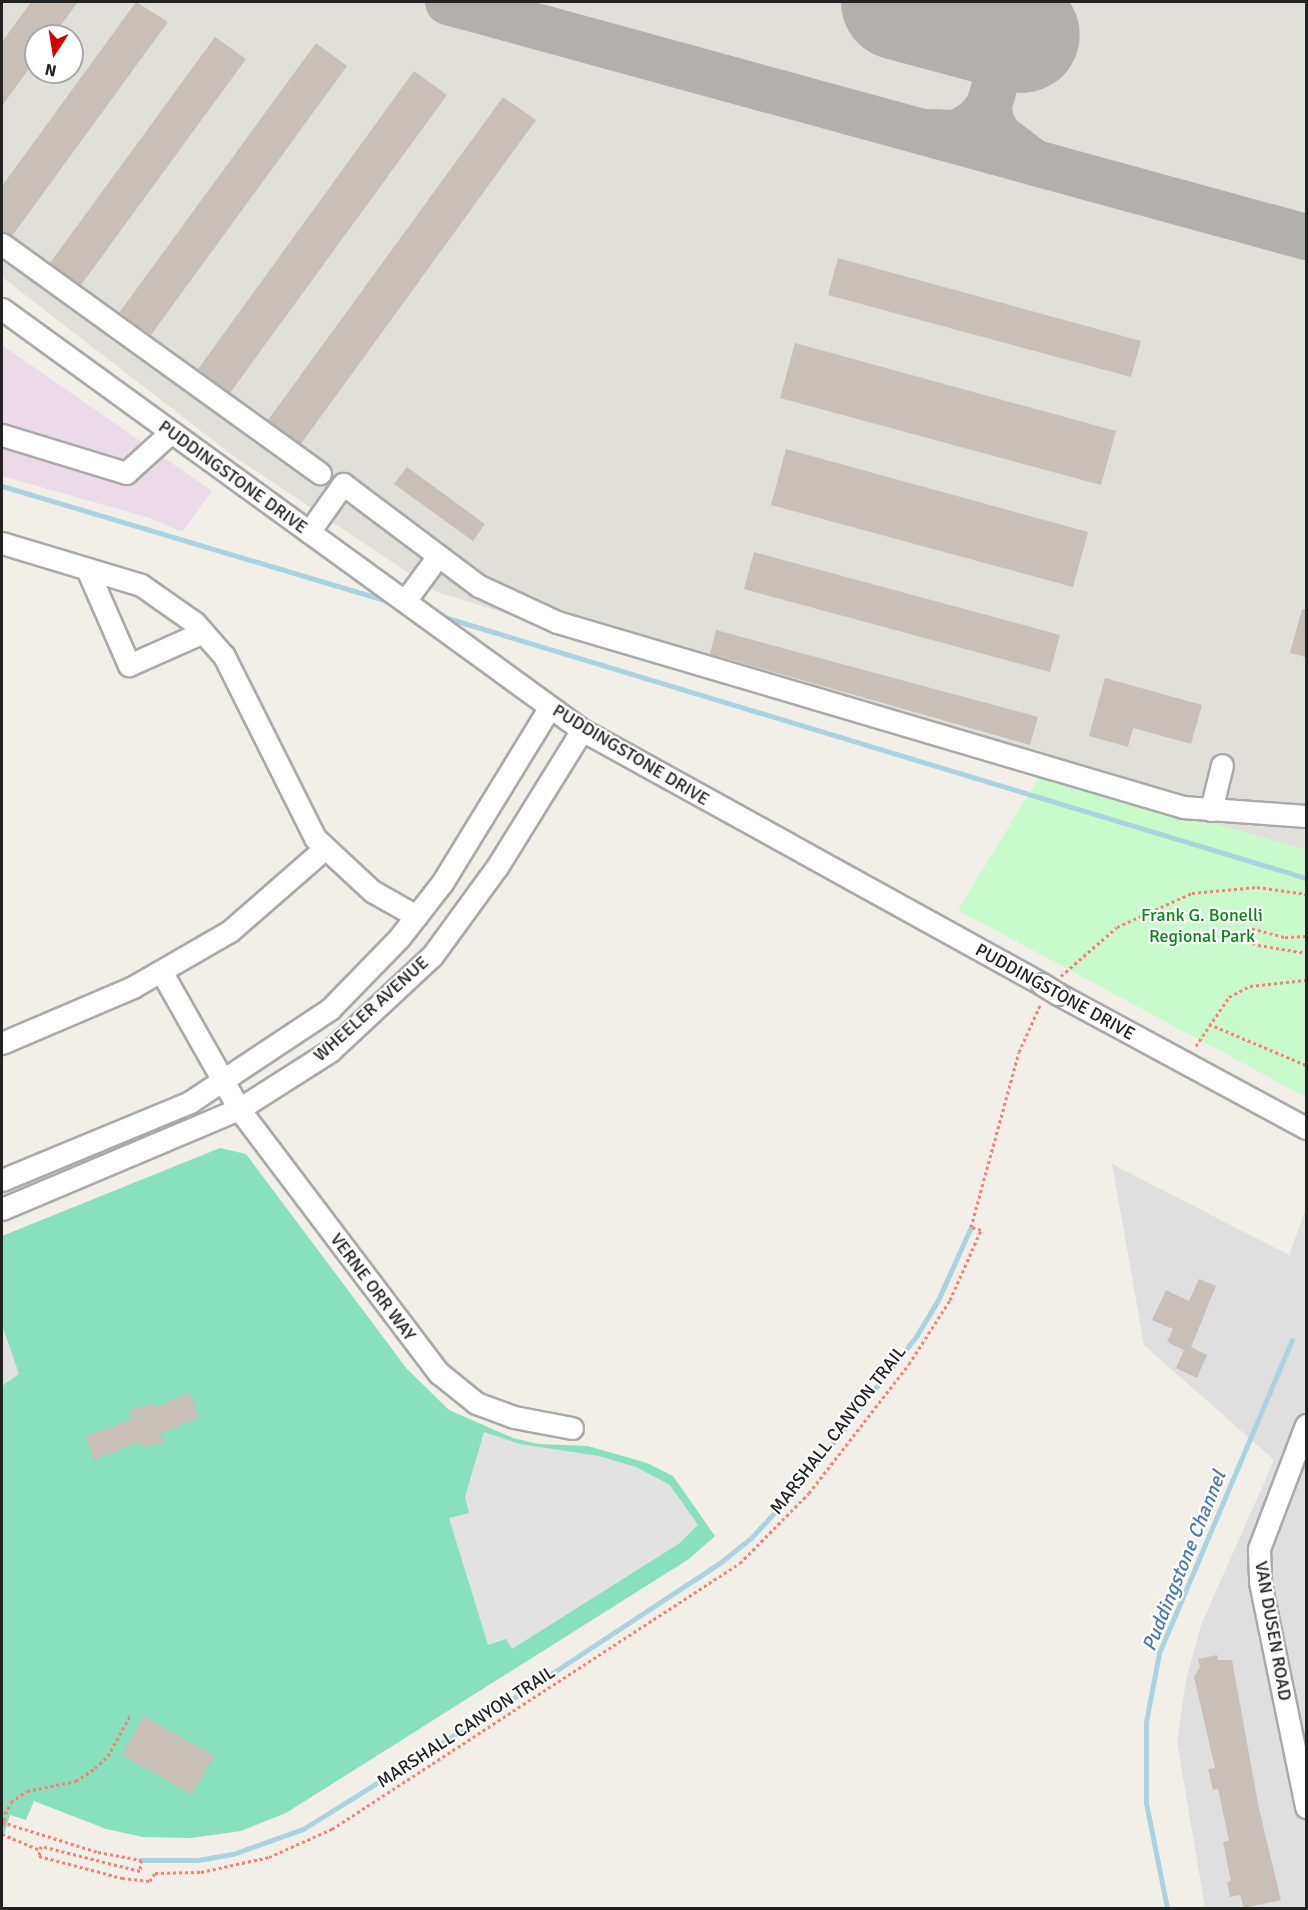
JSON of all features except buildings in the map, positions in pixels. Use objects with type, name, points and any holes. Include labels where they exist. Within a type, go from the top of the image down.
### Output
[{"type":"street","points":[[2,244],[320,473]]},
{"type":"street","name":"PUDDINGSTONE DRIVE","points":[[2,309],[582,730],[1306,1128]]},
{"type":"street","points":[[2,435],[126,473],[171,432]]},
{"type":"street","points":[[309,532],[343,484],[478,586],[557,622],[1024,762],[1183,807],[1306,816]]},
{"type":"street","points":[[2,543],[141,585],[203,632],[224,656],[315,838],[372,891],[416,916]]},
{"type":"street","points":[[405,602],[438,556]]},
{"type":"street","points":[[87,569],[129,665],[203,632]]},
{"type":"street","name":"WHEELER AVENUE","points":[[2,1180],[190,1102],[330,1009],[416,916],[486,816],[550,707]]},
{"type":"street","name":"WHEELER AVENUE","points":[[2,1209],[239,1109],[330,1052],[432,956],[496,867],[582,730]]},
{"type":"street","points":[[1211,810],[1222,765]]},
{"type":"street","points":[[6,1034],[133,987],[230,931],[325,848]]},
{"type":"street","name":"VERNE ORR WAY","points":[[161,970],[221,1082],[239,1109],[439,1373],[476,1403],[514,1417],[572,1428]]},
{"type":"street","name":"VAN DUSEN ROAD","points":[[1306,1425],[1259,1549],[1260,1582],[1306,1803]]},
{"type":"path","points":[[1306,936],[1284,937],[1250,928],[1243,932],[1243,937],[1258,945],[1306,953]]},
{"type":"path","points":[[1187,1064],[1209,1024],[1229,997],[1250,986],[1306,980]]},
{"type":"path","points":[[1209,1024],[1306,1065]]},
{"type":"path","name":"MARSHALL CANYON TRAIL","points":[[40,1850],[39,1856],[68,1865],[150,1881],[155,1873],[226,1868],[295,1848],[332,1829],[697,1594],[748,1556],[790,1516],[909,1364],[960,1280],[981,1230],[971,1227]]},
{"type":"path","points":[[2,1834],[40,1850],[41,1846],[140,1871],[141,1860],[98,1852],[2,1824],[11,1802],[27,1791],[76,1781],[95,1768],[108,1756],[131,1714]]},
{"type":"shaded area","points":[[2,2],[1306,2],[1306,850],[892,732],[437,592],[232,455],[2,277]]},
{"type":"shaded area","points":[[2,345],[212,491],[182,532],[150,518],[2,476]]},
{"type":"shaded area","points":[[1112,1164],[1289,1255],[1306,1209],[1306,1908],[1205,1908],[1177,1742],[1186,1680],[1201,1625],[1274,1460],[1144,1345]]},
{"type":"shaded area","points":[[2,1325],[19,1374],[2,1386]]},
{"type":"shaded area","points":[[484,1432],[520,1444],[599,1456],[636,1467],[670,1485],[698,1525],[680,1543],[512,1649],[506,1639],[488,1645],[449,1518],[469,1513],[465,1497]]},
{"type":"green space","name":"Frank G. Bonelli Regional Park","points":[[1041,774],[1306,850],[1306,1097],[958,910]]},
{"type":"green space","points":[[220,1148],[246,1154],[407,1369],[449,1410],[513,1438],[538,1444],[588,1446],[647,1463],[673,1476],[715,1536],[689,1559],[286,1813],[241,1831],[191,1838],[143,1837],[106,1829],[34,1801],[26,1820],[10,1815],[2,1841],[2,1236]]},
{"type":"waterway","points":[[2,486],[391,602]]},
{"type":"waterway","points":[[437,615],[1306,878]]},
{"type":"waterway","points":[[141,1860],[198,1860],[233,1854],[303,1829],[528,1689],[721,1562],[751,1538],[796,1489],[917,1335],[938,1300],[971,1227]]},
{"type":"waterway","name":"Puddingstone Channel","points":[[1167,1908],[1146,1803],[1146,1722],[1159,1653],[1292,1340]]},
{"type":"taxiway","points":[[448,2],[1306,237]]},
{"type":"taxiway","points":[[989,106],[1018,2]]},
{"type":"taxiway","points":[[927,132],[958,133],[977,121],[989,106],[991,122],[999,136],[1031,160]]},
{"type":"runway","points":[[899,2],[1022,35]]}]
